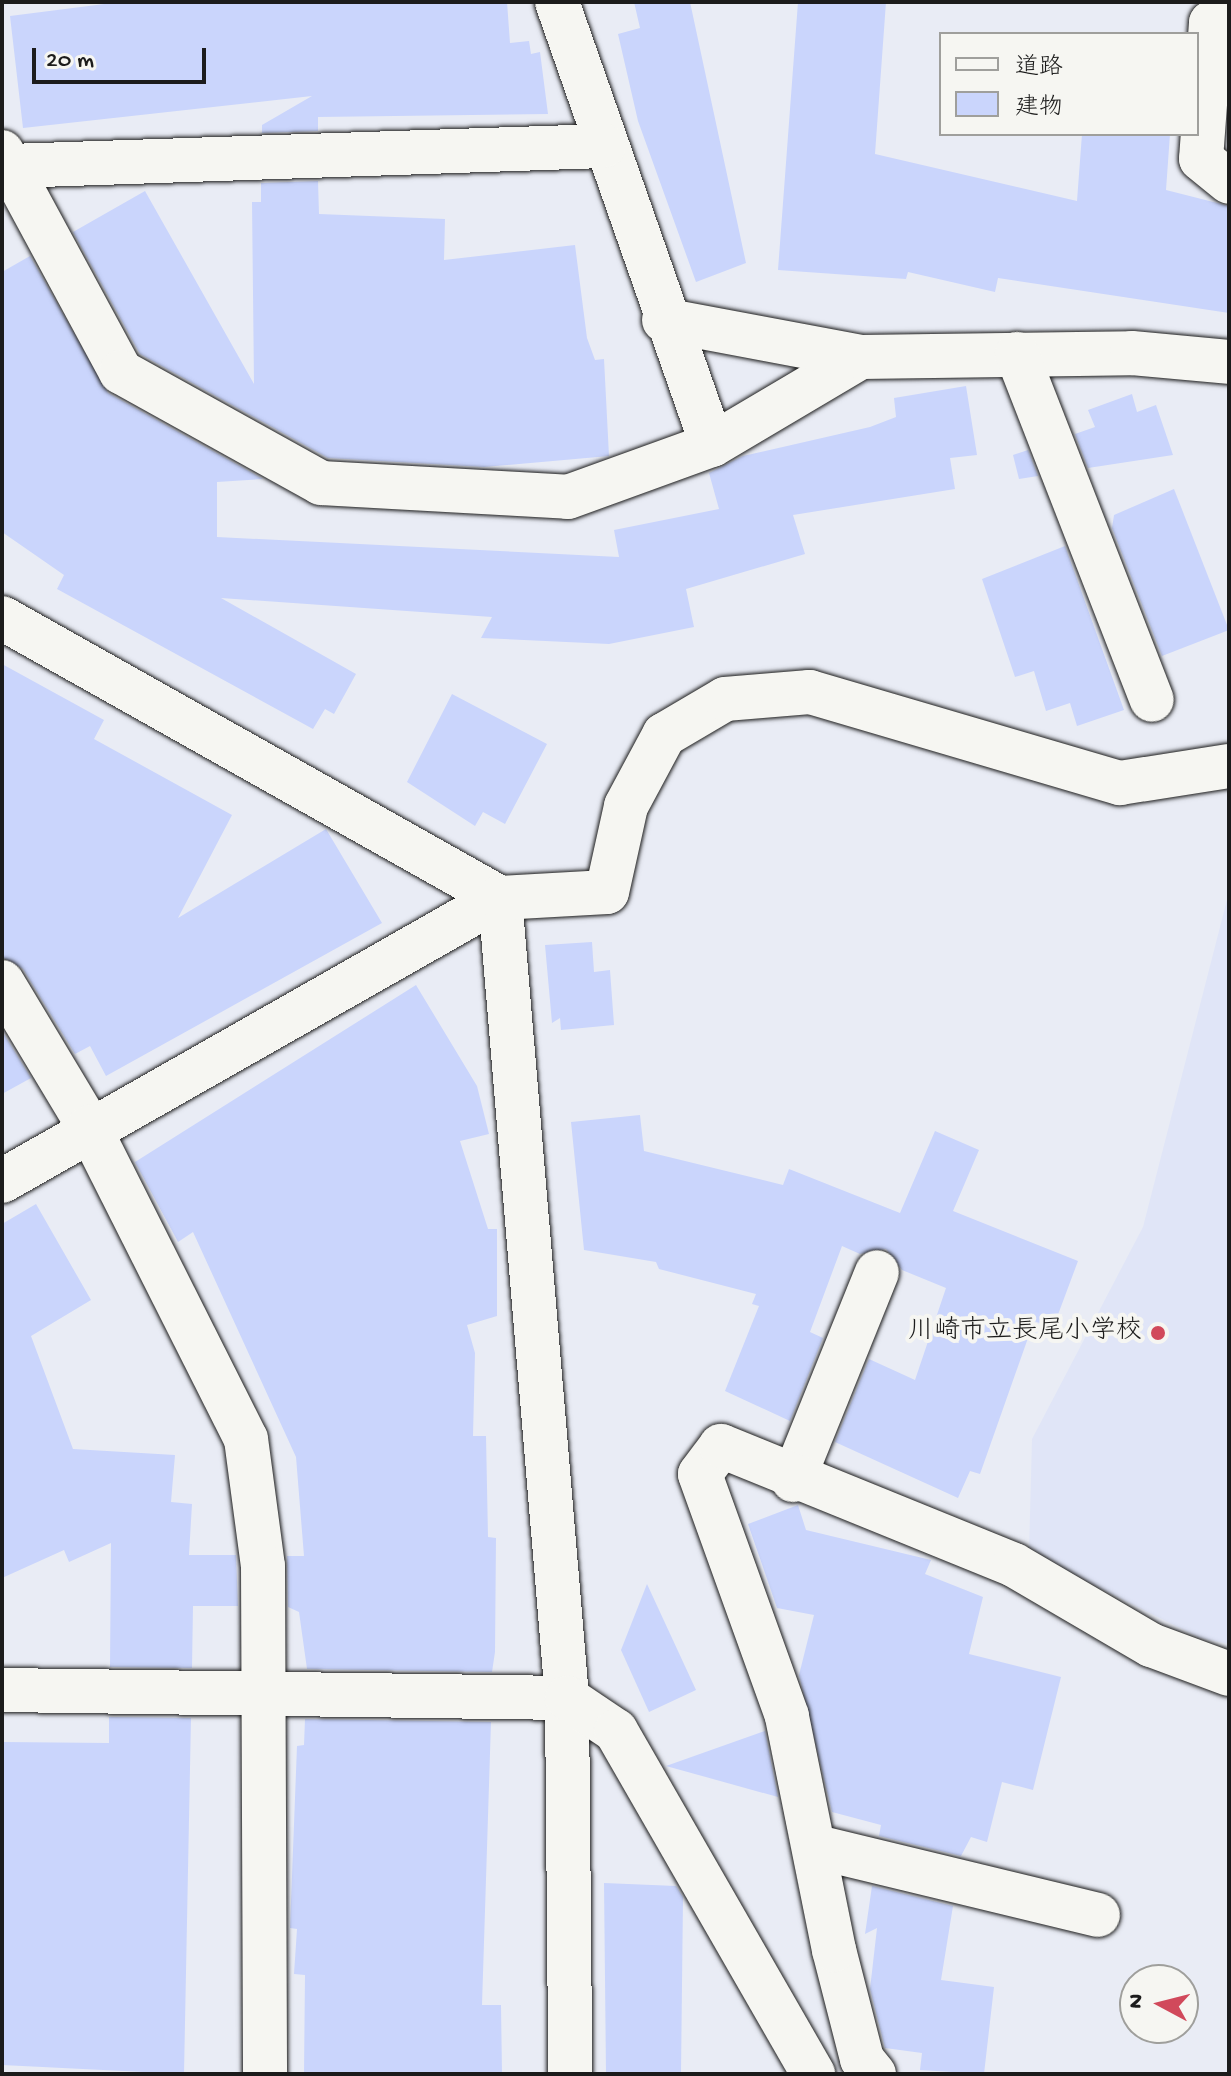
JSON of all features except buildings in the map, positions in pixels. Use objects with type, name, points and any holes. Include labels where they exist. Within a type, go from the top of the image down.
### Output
[{"type":"street","points":[[557,2],[664,320],[712,445]]},
{"type":"street","points":[[1215,170],[1211,23],[1229,17]]},
{"type":"street","points":[[604,146],[6,159],[121,372],[321,483],[568,497],[712,445],[861,357]]},
{"type":"street","points":[[664,320],[861,357],[1132,353],[1229,362]]},
{"type":"street","points":[[1017,354],[1152,700]]},
{"type":"street","points":[[2,618],[500,898]]},
{"type":"street","points":[[2,1181],[89,1127],[500,898],[607,892],[626,806],[664,735],[725,699],[810,692],[1120,783],[1222,767]]},
{"type":"street","points":[[500,898],[567,1698],[570,2074]]},
{"type":"street","points":[[2,982],[89,1127],[246,1439],[263,1566],[265,2074]]},
{"type":"street","points":[[793,1480],[877,1272]]},
{"type":"street","points":[[874,2074],[862,2059],[834,1950],[817,1847],[787,1716],[700,1474],[721,1446],[793,1480],[1014,1565],[1151,1645],[1229,1674]]},
{"type":"street","points":[[2,1690],[263,1691],[567,1698],[616,1731],[813,2074]]},
{"type":"street","points":[[817,1847],[1098,1915]]},
{"type":"shaded area","name":"川崎市立長尾小学校","points":[[1229,892],[1229,1644],[1200,1638],[1029,1553],[1032,1439],[1143,1227]]},
{"type":"place","name":"川崎市立長尾小学校","points":[[1158,1333]]}]
